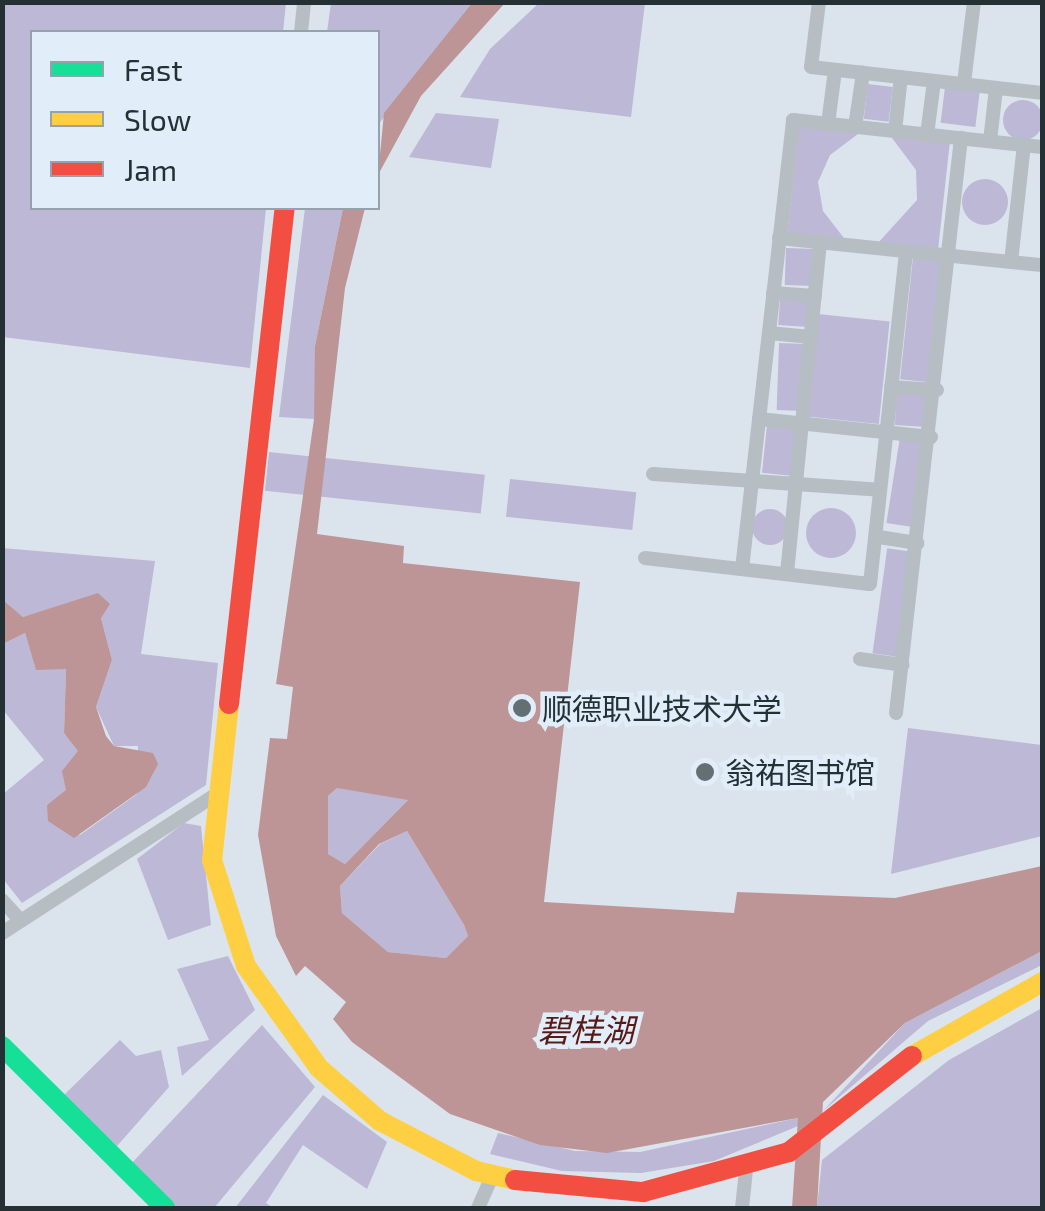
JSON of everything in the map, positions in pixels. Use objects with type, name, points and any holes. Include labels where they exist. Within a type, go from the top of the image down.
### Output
[{"type":"street","points":[[301,30],[304,2]]},
{"type":"street","points":[[819,2],[810,67],[1042,93]]},
{"type":"street","points":[[964,84],[974,2]]},
{"type":"street","points":[[828,124],[835,70]]},
{"type":"street","points":[[855,126],[863,72]]},
{"type":"street","points":[[894,131],[902,77]]},
{"type":"street","points":[[927,134],[934,82]]},
{"type":"street","points":[[990,141],[996,88]]},
{"type":"street","points":[[742,569],[793,120],[1042,147]]},
{"type":"street","points":[[896,713],[953,254],[961,138]]},
{"type":"street","points":[[1011,262],[1024,145]]},
{"type":"street","points":[[285,210],[217,794],[218,897],[264,1001],[319,1068],[380,1121],[493,1176],[598,1193],[746,1171],[829,1128],[974,1012],[1042,982]]},
{"type":"street","points":[[779,238],[1042,264]]},
{"type":"street","points":[[786,573],[820,243]]},
{"type":"street","points":[[645,558],[870,584],[879,537],[879,490],[906,251]]},
{"type":"street","points":[[773,293],[815,296]]},
{"type":"street","points":[[768,333],[811,337]]},
{"type":"street","points":[[891,387],[937,390]]},
{"type":"street","points":[[759,420],[931,437]]},
{"type":"street","points":[[653,474],[752,478],[879,490]]},
{"type":"street","points":[[879,537],[918,544]]},
{"type":"street","points":[[860,659],[903,665]]},
{"type":"street","points":[[2,933],[217,794]]},
{"type":"street","points":[[2,900],[20,922]]},
{"type":"street","points":[[2,1046],[165,1208]]},
{"type":"street","points":[[742,1208],[746,1171]]},
{"type":"street","points":[[478,1208],[493,1176]]},
{"type":"shaded area","points":[[3,2],[286,3],[283,30],[30,30],[30,210],[266,210],[250,368],[3,337]]},
{"type":"shaded area","points":[[540,2],[645,3],[631,117],[460,97],[490,49]]},
{"type":"shaded area","points":[[331,3],[472,3],[380,122],[380,30],[327,30]]},
{"type":"shaded area","points":[[868,84],[893,87],[889,122],[864,119]]},
{"type":"shaded area","points":[[945,87],[980,91],[975,127],[941,123]]},
{"type":"shaded area","points":[[1023,100],[1037,106],[1043,120],[1037,134],[1023,140],[1009,134],[1003,120],[1009,106]]},
{"type":"shaded area","points":[[436,113],[499,119],[491,168],[409,157]]},
{"type":"shaded area","points":[[799,125],[862,131],[830,155],[818,182],[823,211],[847,242],[787,235]]},
{"type":"shaded area","points":[[889,134],[950,141],[938,250],[877,244],[917,200],[916,170]]},
{"type":"shaded area","points":[[985,179],[1002,185],[1008,202],[1002,219],[985,225],[968,219],[962,202],[968,185]]},
{"type":"shaded area","points":[[305,210],[343,210],[315,346],[315,419],[279,417]]},
{"type":"shaded area","points":[[786,248],[816,249],[815,286],[785,285]]},
{"type":"shaded area","points":[[913,257],[942,260],[929,382],[900,379]]},
{"type":"shaded area","points":[[780,300],[810,302],[808,327],[778,325]]},
{"type":"shaded area","points":[[818,314],[890,322],[879,424],[807,416]]},
{"type":"shaded area","points":[[779,343],[807,344],[805,411],[777,410]]},
{"type":"shaded area","points":[[897,393],[928,395],[926,427],[895,425]]},
{"type":"shaded area","points":[[767,425],[796,428],[791,476],[762,473]]},
{"type":"shaded area","points":[[900,437],[925,441],[911,527],[886,523]]},
{"type":"shaded area","points":[[269,452],[485,475],[481,513],[265,491]]},
{"type":"shaded area","points":[[510,479],[636,492],[632,530],[506,517]]},
{"type":"shaded area","points":[[831,508],[848,516],[856,533],[848,550],[831,558],[814,550],[806,533],[814,516]]},
{"type":"shaded area","points":[[770,509],[782,515],[788,527],[782,539],[770,545],[758,539],[752,527],[758,515]]},
{"type":"shaded area","points":[[2,548],[155,561],[141,654],[218,663],[206,785],[22,903],[3,879],[3,794],[44,760],[3,710],[3,644],[25,633],[36,669],[66,669],[64,733],[79,750],[66,791],[47,805],[80,835],[137,794],[138,746],[114,746],[96,707],[112,660],[101,618],[86,602],[23,617],[3,600]]},
{"type":"shaded area","points":[[887,548],[914,552],[899,657],[873,653]]},
{"type":"shaded area","points":[[908,728],[1042,745],[1042,836],[891,874]]},
{"type":"shaded area","points":[[337,788],[391,790],[408,800],[345,864],[328,854],[328,796]]},
{"type":"shaded area","points":[[184,823],[201,826],[211,925],[168,940],[137,859]]},
{"type":"shaded area","points":[[407,831],[468,936],[446,958],[388,952],[342,913],[340,886],[380,844]]},
{"type":"shaded area","points":[[1042,951],[1042,965],[928,1021],[823,1111],[905,1023]]},
{"type":"shaded area","points":[[228,956],[255,1010],[182,1076],[177,1047],[209,1040],[177,969]]},
{"type":"shaded area","points":[[1042,1008],[1042,1208],[817,1208],[822,1160],[949,1060]]},
{"type":"shaded area","points":[[262,1025],[315,1087],[214,1208],[177,1208],[129,1166]]},
{"type":"shaded area","points":[[120,1040],[136,1056],[161,1050],[169,1087],[117,1146],[64,1095]]},
{"type":"shaded area","points":[[323,1095],[387,1142],[367,1189],[303,1145],[266,1203],[273,1208],[235,1208]]},
{"type":"shaded area","points":[[798,1118],[798,1126],[714,1161],[641,1173],[562,1171],[490,1154],[498,1133],[575,1151],[640,1152]]},
{"type":"water","points":[[472,3],[505,3],[421,96],[380,171],[384,113]]},
{"type":"water","name":"碧桂湖","points":[[343,210],[364,210],[345,288],[317,534],[404,546],[403,563],[580,582],[544,902],[734,913],[737,892],[895,898],[1042,866],[1042,951],[905,1023],[823,1102],[817,1208],[792,1208],[798,1118],[607,1153],[540,1145],[450,1114],[352,1042],[333,1019],[346,1002],[305,966],[296,976],[276,936],[258,835],[270,738],[287,739],[293,687],[276,684],[314,419],[315,346]],"holes":[[[337,788],[408,800],[345,864],[328,854],[328,796]],[[407,831],[468,936],[446,958],[388,952],[342,913],[340,886],[379,844]]]},
{"type":"water","points":[[98,593],[110,604],[101,618],[112,660],[96,707],[106,736],[114,746],[153,753],[158,764],[146,787],[74,838],[48,821],[47,805],[66,790],[62,771],[78,751],[64,733],[66,669],[36,670],[25,633],[3,644],[3,600],[23,617]]},
{"type":"traffic: fast","points":[[2,1046],[165,1208]]},
{"type":"traffic: slow","points":[[229,704],[212,860],[246,966],[319,1068],[380,1121],[476,1171],[515,1180]]},
{"type":"traffic: slow","points":[[912,1056],[1042,982]]},
{"type":"traffic: jam","points":[[229,704],[285,210]]},
{"type":"traffic: jam","points":[[515,1180],[643,1192],[789,1152],[912,1056]]},
{"type":"place","name":"顺德职业技术大学","points":[[522,708]]},
{"type":"place","name":"翁祐图书馆","points":[[705,772]]}]
